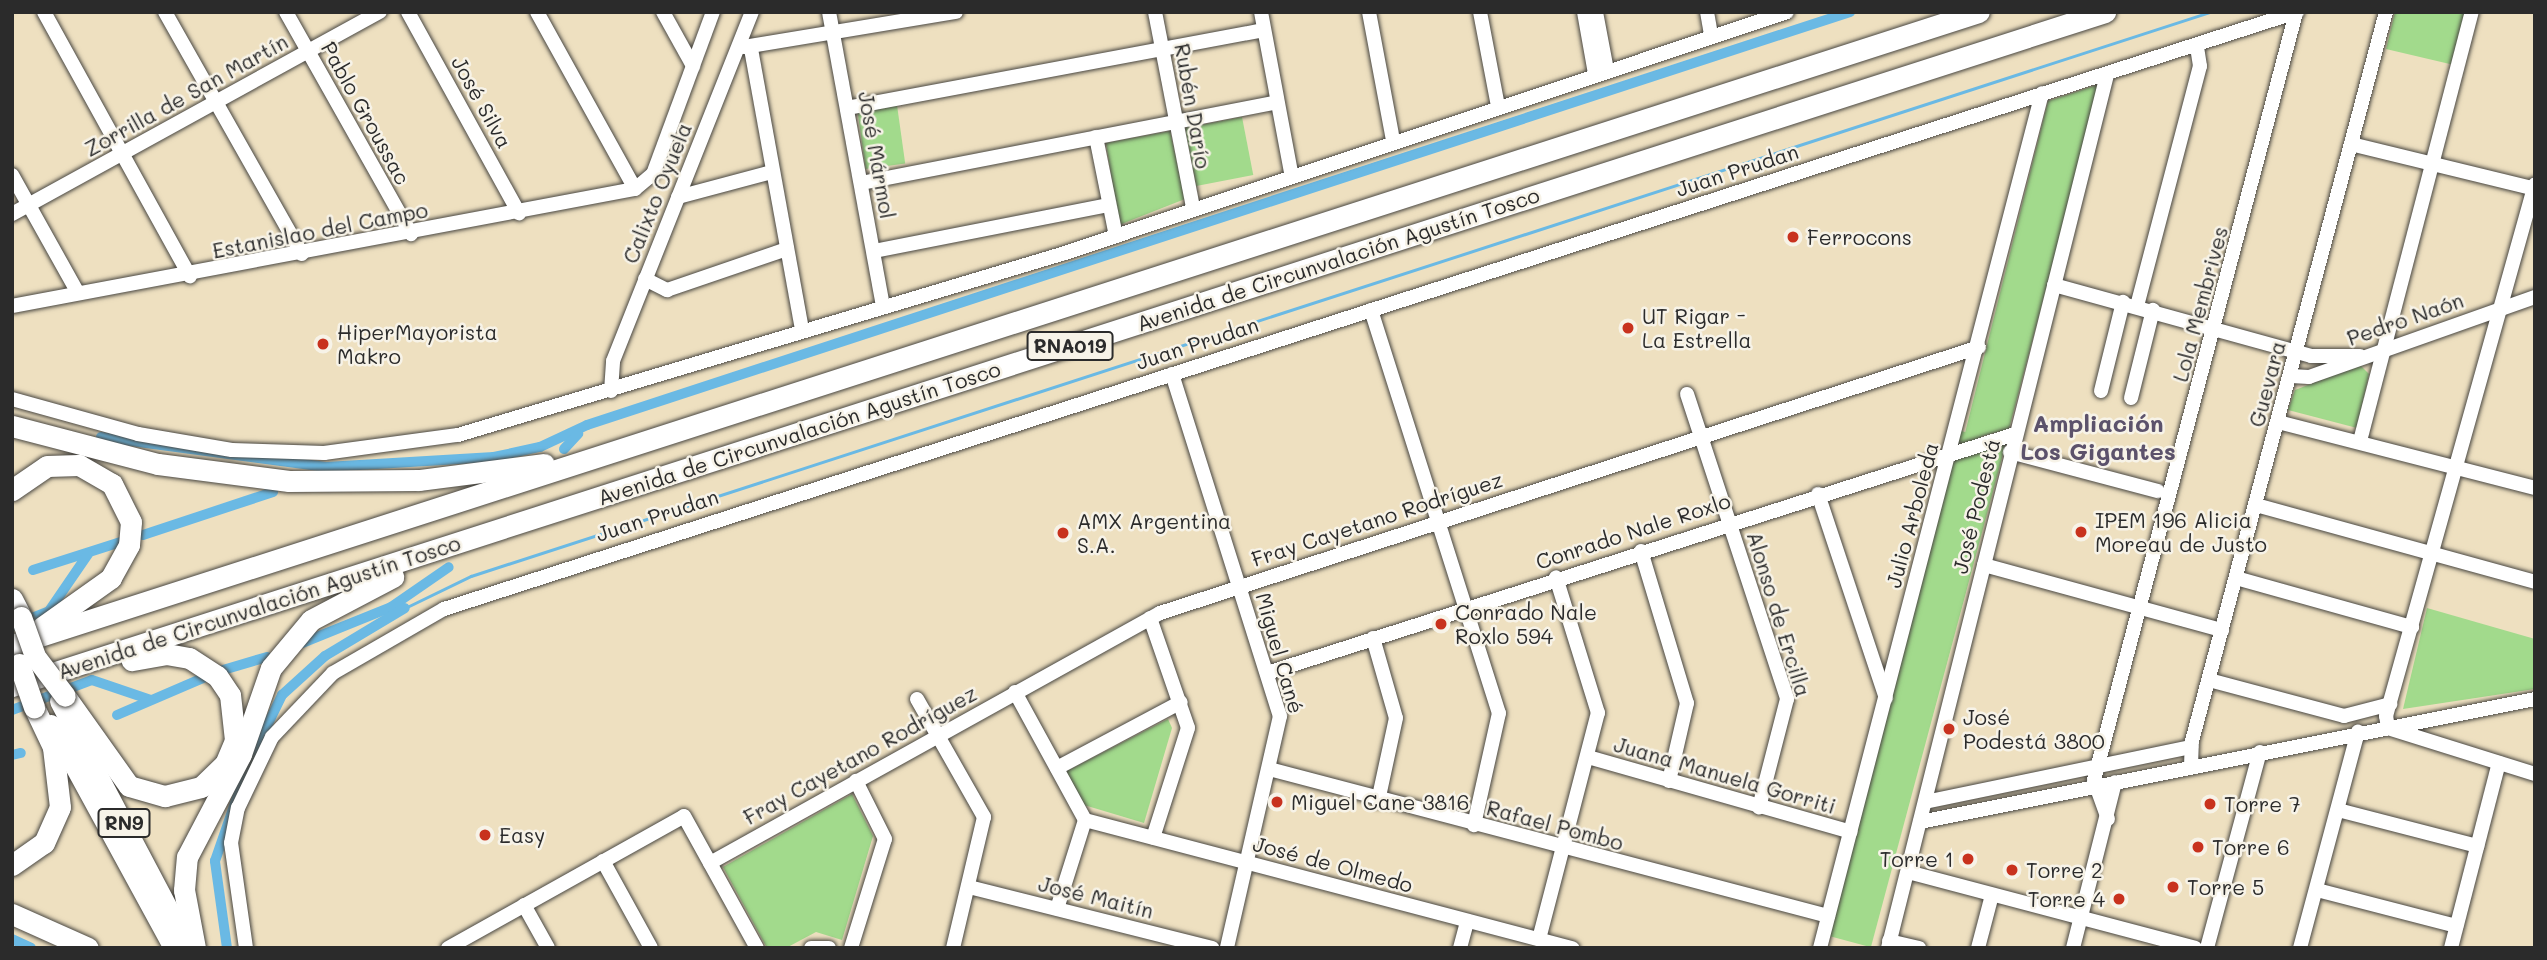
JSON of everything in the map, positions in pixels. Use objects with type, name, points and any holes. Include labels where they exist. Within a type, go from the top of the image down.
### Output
[{"type":"highway","name":"Avenida de Circunvalación Agustín Tosco","points":[[23,657],[618,451],[1979,12]]},
{"type":"highway","name":"Avenida de Circunvalación Agustín Tosco","points":[[23,657],[572,507],[2105,12]]},
{"type":"highway","points":[[12,426],[158,464],[289,481],[444,478],[618,451]]},
{"type":"highway","points":[[12,489],[47,466],[79,465],[112,484],[131,522],[129,545],[111,578],[23,657],[12,692]]},
{"type":"highway","points":[[195,948],[184,890],[190,846],[231,774],[265,680],[291,638],[364,589],[534,530],[572,507]]},
{"type":"highway","points":[[15,612],[23,657],[49,701],[120,778],[153,795],[201,787],[225,764],[235,740],[234,705],[224,685],[190,658],[154,655],[92,672],[23,657]]},
{"type":"highway","name":"Avenida de Circunvalación Agustín Tosco","points":[[12,686],[23,657]]},
{"type":"highway","points":[[12,865],[44,843],[60,807],[49,701],[23,657]]},
{"type":"highway","points":[[12,914],[88,948]]},
{"type":"main road","name":"RN9","points":[[49,701],[173,948]]},
{"type":"main road","name":"RN9","points":[[49,701],[189,948]]},
{"type":"street","points":[[44,12],[190,276]]},
{"type":"street","points":[[165,12],[302,254]]},
{"type":"street","name":"Pablo Groussac","points":[[286,12],[411,234]]},
{"type":"street","name":"Zorrilla de San Martín","points":[[12,214],[380,12]]},
{"type":"street","name":"José Silva","points":[[408,12],[519,213]]},
{"type":"street","points":[[537,12],[635,188]]},
{"type":"street","points":[[663,12],[692,66]]},
{"type":"street","name":"Calixto Oyuela","points":[[635,188],[653,174],[713,12]]},
{"type":"street","name":"Calixto Oyuela","points":[[611,391],[613,362],[678,197],[745,47],[752,12]]},
{"type":"street","name":"José Mármol","points":[[829,12],[883,305]]},
{"type":"street","points":[[745,47],[834,36],[956,12]]},
{"type":"street","name":"Rubén Darío","points":[[1155,12],[1174,122],[1193,207]]},
{"type":"street","points":[[1261,12],[1291,173]]},
{"type":"street","points":[[1369,12],[1393,140]]},
{"type":"street","points":[[1480,12],[1498,106]]},
{"type":"street","points":[[1584,12],[1601,72]]},
{"type":"street","points":[[1596,12],[1601,72]]},
{"type":"street","points":[[1707,12],[1712,34]]},
{"type":"street","points":[[12,398],[190,444],[324,453],[447,437],[611,391],[802,329],[1116,236],[1291,173],[1712,34],[1787,12]]},
{"type":"street","name":"Guevara","points":[[2191,766],[2192,747],[2209,680],[2386,12]]},
{"type":"street","points":[[2361,441],[2472,12]]},
{"type":"street","name":"Juan Prudan","points":[[246,948],[231,861],[238,808],[272,737],[333,673],[408,626],[482,593],[2297,13]]},
{"type":"street","name":"Lola Membrives","points":[[2093,786],[2297,13]]},
{"type":"street","points":[[847,108],[1264,30]]},
{"type":"street","points":[[2101,391],[2130,304],[2199,72],[2197,46]]},
{"type":"street","name":"Calixto Oyuela","points":[[745,47],[802,329]]},
{"type":"street","name":"José Podestá","points":[[1889,944],[2010,452],[2107,75]]},
{"type":"street","name":"Julio Arboleda","points":[[1820,948],[1979,347],[2042,93]]},
{"type":"street","points":[[861,183],[1277,102]]},
{"type":"street","points":[[1096,137],[1116,236]]},
{"type":"street","points":[[2351,144],[2534,187],[2390,704],[2388,728]]},
{"type":"street","points":[[678,197],[772,172]]},
{"type":"street","points":[[12,175],[78,293]]},
{"type":"street","name":"Estanislao del Campo","points":[[12,306],[190,276],[635,188]]},
{"type":"street","points":[[874,251],[1108,205]]},
{"type":"street","points":[[645,279],[667,290],[787,249]]},
{"type":"street","points":[[2054,285],[2153,310],[2297,352],[2360,356]]},
{"type":"street","name":"Pedro Naón","points":[[2291,376],[2309,377],[2385,346],[2535,297]]},
{"type":"street","points":[[1371,310],[1500,721],[1474,825]]},
{"type":"street","points":[[2131,398],[2153,310]]},
{"type":"street","name":"Fray Cayetano Rodríguez","points":[[710,863],[1150,618],[1437,520],[1979,347]]},
{"type":"street","name":"Miguel Cané","points":[[1172,374],[1281,723],[1273,770],[1227,948]]},
{"type":"street","name":"Alonso de Ercilla","points":[[1687,394],[1788,708],[1759,807]]},
{"type":"street","points":[[2278,422],[2361,441],[2535,488]]},
{"type":"street","name":"Conrado Nale Roxlo","points":[[1267,673],[1556,577],[1950,452],[2015,434]]},
{"type":"street","points":[[2010,452],[2158,491]]},
{"type":"street","points":[[1818,494],[1886,698]]},
{"type":"street","points":[[2256,506],[2535,582]]},
{"type":"street","points":[[1642,551],[1687,703],[1669,781]]},
{"type":"street","points":[[1984,565],[2222,630]]},
{"type":"street","points":[[1539,939],[1588,757],[1597,706],[1556,577]]},
{"type":"street","points":[[2236,578],[2412,627]]},
{"type":"street","points":[[1150,618],[1181,702],[1187,735],[1153,838]]},
{"type":"street","points":[[1373,638],[1396,710],[1378,800]]},
{"type":"street","points":[[2209,680],[2344,716],[2390,704]]},
{"type":"street","points":[[1015,692],[1085,820],[1057,909]]},
{"type":"street","points":[[917,699],[984,817],[953,948]]},
{"type":"street","points":[[1920,822],[2358,732],[2535,699]]},
{"type":"street","points":[[1057,768],[1181,702]]},
{"type":"street","points":[[2388,728],[2535,774]]},
{"type":"street","points":[[2300,948],[2358,732]]},
{"type":"street","points":[[1924,802],[2192,747]]},
{"type":"street","points":[[2207,948],[2259,752]]},
{"type":"street","name":"Juana Manuela Gorriti","points":[[1588,757],[1850,832]]},
{"type":"street","points":[[2451,948],[2499,763]]},
{"type":"street","name":"Rafael Pombo","points":[[1273,770],[1562,849],[1828,916]]},
{"type":"street","points":[[851,948],[885,839],[856,781]]},
{"type":"street","points":[[2073,948],[2108,819],[2115,782]]},
{"type":"street","points":[[2093,786],[2108,819]]},
{"type":"street","points":[[2338,810],[2477,846]]},
{"type":"street","points":[[448,947],[684,816],[757,948]]},
{"type":"street","name":"José de Olmedo","points":[[1085,820],[1572,948]]},
{"type":"street","points":[[603,861],[651,948]]},
{"type":"street","points":[[1908,872],[2195,948]]},
{"type":"street","name":"José Maitín","points":[[969,887],[1212,948]]},
{"type":"street","points":[[2317,890],[2456,926]]},
{"type":"street","points":[[1978,948],[1992,895]]},
{"type":"street","points":[[524,905],[548,948]]},
{"type":"street","points":[[1460,948],[1467,921]]},
{"type":"street","points":[[1889,944],[1919,948]]},
{"type":"street","points":[[811,948],[829,948]]},
{"type":"green space","points":[[2395,12],[2467,12],[2454,65],[2386,49]]},
{"type":"green space","points":[[2100,84],[2009,429],[1963,441],[2048,101]]},
{"type":"green space","points":[[897,105],[905,163],[866,169],[857,111]]},
{"type":"green space","points":[[1242,117],[1253,175],[1196,186],[1185,128]]},
{"type":"green space","points":[[1170,131],[1185,199],[1119,225],[1106,143]]},
{"type":"green space","points":[[2360,365],[2369,374],[2357,428],[2288,410],[2295,390]]},
{"type":"green space","points":[[1959,430],[2006,443],[1871,947],[1824,935]]},
{"type":"green space","points":[[2427,608],[2535,639],[2535,689],[2403,709]]},
{"type":"green space","points":[[1168,719],[1172,728],[1144,823],[1084,805],[1065,772]]},
{"type":"green space","points":[[852,794],[873,836],[842,940],[816,932],[786,948],[767,948],[723,867]]},
{"type":"waterway","points":[[101,437],[326,467],[494,457],[540,447],[587,425],[1850,12]]},
{"type":"waterway","points":[[405,608],[471,576],[2210,12]]},
{"type":"waterway","points":[[564,449],[578,434]]},
{"type":"waterway","points":[[143,535],[273,492]]},
{"type":"waterway","points":[[33,570],[121,542]]},
{"type":"waterway","points":[[12,626],[49,611],[88,554]]},
{"type":"waterway","points":[[302,643],[391,607],[449,567]]},
{"type":"waterway","points":[[227,948],[215,861],[249,763],[282,695],[325,656],[405,608]]},
{"type":"waterway","points":[[223,670],[267,657]]},
{"type":"waterway","points":[[117,715],[203,678]]},
{"type":"waterway","points":[[12,710],[92,680],[151,700]]},
{"type":"waterway","points":[[12,755],[21,753]]},
{"type":"waterway","points":[[12,939],[31,948]]},
{"type":"place","name":"Ferrocons","points":[[1793,237]]},
{"type":"place","name":"UT Rigar - La Estrella","points":[[1628,328]]},
{"type":"place","name":"HiperMayorista Makro","points":[[323,344]]},
{"type":"place","name":"IPEM 196 Alicia Moreau de Justo","points":[[2081,532]]},
{"type":"place","name":"AMX Argentina S.A.","points":[[1063,533]]},
{"type":"place","name":"Conrado Nale Roxlo 594","points":[[1441,624]]},
{"type":"place","name":"José Podestá 3800","points":[[1949,729]]},
{"type":"place","name":"Miguel Cane 3816","points":[[1277,802]]},
{"type":"place","name":"Torre 7","points":[[2210,804]]},
{"type":"place","name":"Easy","points":[[485,835]]},
{"type":"place","name":"Torre 6","points":[[2198,847]]},
{"type":"place","name":"Torre 1","points":[[1968,859]]},
{"type":"place","name":"Torre 2","points":[[2012,870]]},
{"type":"place","name":"Torre 5","points":[[2173,887]]},
{"type":"place","name":"Torre 4","points":[[2119,899]]},
{"type":"district","name":"Ampliación Los Gigantes","points":[[2098,437]]}]
